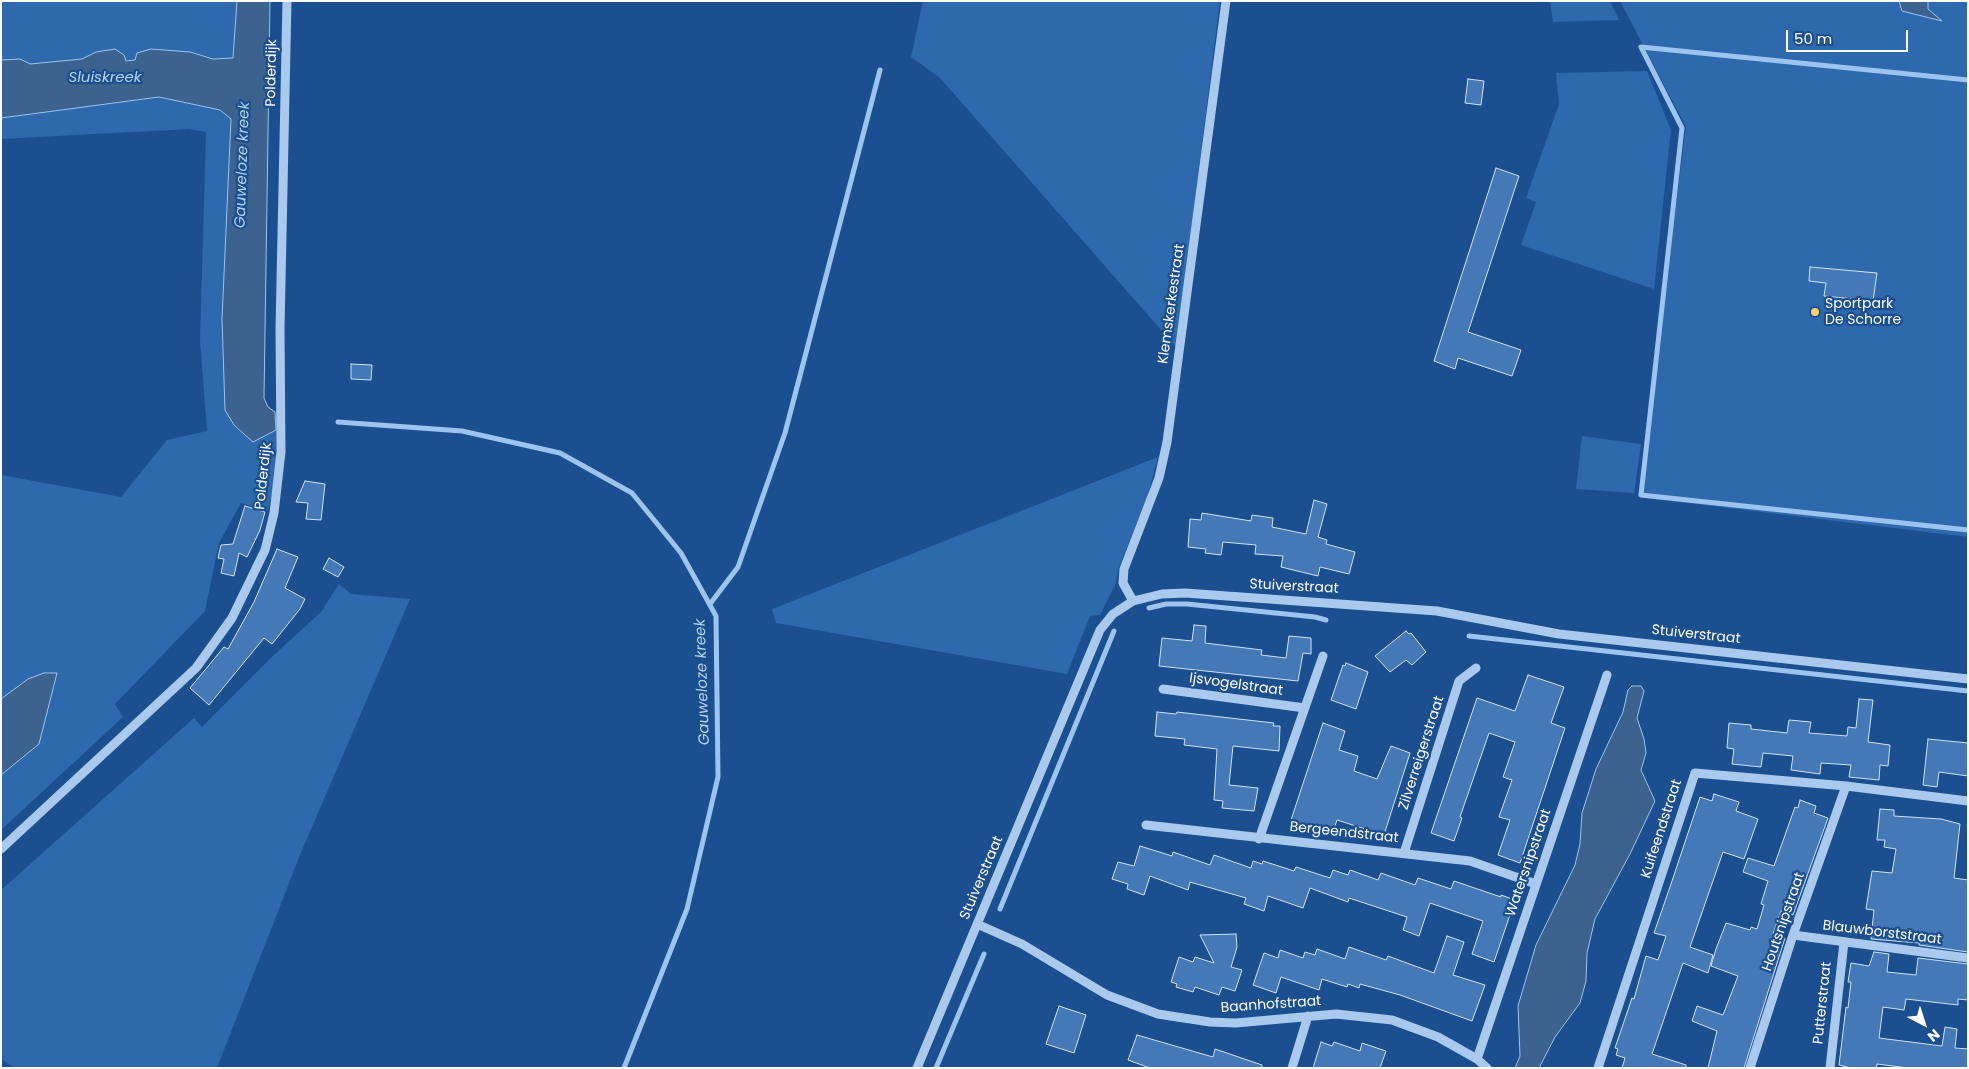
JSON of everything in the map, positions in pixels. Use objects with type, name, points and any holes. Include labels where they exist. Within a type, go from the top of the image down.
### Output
[{"type":"street","name":"Polderdijk","points":[[1,849],[196,668],[232,618],[265,550],[274,513],[281,452],[280,328],[288,1]]},
{"type":"street","name":"Klemskerkestraat","points":[[1133,601],[1123,583],[1124,569],[1159,478],[1167,442],[1226,1]]},
{"type":"street","name":"Stuiverstraat","points":[[917,1068],[1100,630],[1113,614],[1133,601],[1162,594],[1185,593],[1437,611],[1559,634],[1968,679]]},
{"type":"street","points":[[1259,839],[1323,656]]},
{"type":"street","name":"Zilverreigerstraat","points":[[1404,853],[1459,681],[1476,668]]},
{"type":"street","name":"Watersnipstraat","points":[[1477,1059],[1607,675]]},
{"type":"street","name":"Ijsvogelstraat","points":[[1163,689],[1305,708]]},
{"type":"street","name":"Kuifeendstraat","points":[[1598,1068],[1695,773],[1846,786],[1968,801]]},
{"type":"street","name":"Houtsnipstraat","points":[[1750,1068],[1793,936],[1846,786]]},
{"type":"street","name":"Bergeendstraat","points":[[1146,825],[1470,861],[1536,884]]},
{"type":"street","name":"Baanhofstraat","points":[[977,924],[1022,944],[1107,995],[1158,1014],[1210,1022],[1236,1023],[1336,1014],[1392,1020],[1438,1037],[1477,1059],[1487,1068]]},
{"type":"street","name":"Blauwborststraat","points":[[1793,936],[1968,958]]},
{"type":"street","name":"Putterstraat","points":[[1830,1068],[1844,942]]},
{"type":"street","points":[[1292,1068],[1308,1016]]},
{"type":"shaded area","points":[[1,1],[237,1],[233,58],[213,59],[190,52],[126,61],[96,52],[82,59],[29,64],[20,59],[1,60]]},
{"type":"shaded area","points":[[923,1],[1220,1],[1176,347],[940,78],[911,57]]},
{"type":"shaded area","points":[[1550,1],[1610,1],[1619,20],[1553,22]]},
{"type":"shaded area","name":"Sportpark De Schorre","points":[[1620,1],[1968,1],[1968,537],[1638,497],[1686,127]]},
{"type":"shaded area","points":[[1647,71],[1671,130],[1654,289],[1521,245],[1536,202],[1526,198],[1559,104],[1556,73]]},
{"type":"shaded area","points":[[159,97],[220,110],[231,119],[222,319],[253,441],[276,430],[276,474],[268,511],[241,503],[219,543],[205,611],[115,704],[123,717],[1,830],[1,475],[121,497],[167,440],[207,431],[200,340],[206,132],[189,129],[1,139],[1,118]]},
{"type":"shaded area","points":[[1582,436],[1641,444],[1634,493],[1576,489]]},
{"type":"shaded area","points":[[1158,457],[1147,498],[1119,567],[1115,585],[1100,615],[1090,616],[1067,674],[776,623],[772,609]]},
{"type":"shaded area","points":[[339,584],[351,594],[410,599],[300,855],[217,1068],[15,1068],[1,1059],[1,890],[194,718],[202,727],[275,654],[321,612]]},
{"type":"water","name":"Sluiskreek","points":[[237,1],[270,1],[264,398],[268,407],[275,412],[276,430],[253,442],[234,425],[225,410],[222,319],[231,119],[220,110],[159,97],[1,118],[1,60],[20,59],[30,64],[82,59],[96,52],[115,49],[124,55],[126,61],[135,60],[137,53],[151,49],[190,52],[213,59],[233,58]]},
{"type":"water","points":[[1899,1],[1928,1],[1928,9],[1942,21],[1902,11]]},
{"type":"water","points":[[44,673],[57,673],[39,744],[1,775],[1,699],[28,679]]},
{"type":"water","points":[[1632,686],[1641,686],[1644,691],[1637,718],[1644,739],[1646,753],[1641,770],[1655,801],[1630,854],[1595,919],[1587,953],[1586,981],[1580,1003],[1555,1037],[1539,1068],[1515,1068],[1520,1056],[1518,1006],[1536,945],[1575,865],[1580,844],[1582,813],[1596,769],[1623,712],[1628,690]]},
{"type":"building","points":[[1468,79],[1484,81],[1481,105],[1465,103]]},
{"type":"building","points":[[1496,168],[1519,176],[1468,332],[1521,350],[1512,376],[1458,358],[1455,369],[1434,361]]},
{"type":"building","points":[[1810,267],[1877,273],[1873,301],[1824,296],[1826,283],[1809,281]]},
{"type":"building","points":[[351,364],[372,365],[371,380],[351,379]]},
{"type":"building","points":[[305,481],[325,484],[321,520],[306,519],[308,503],[296,502]]},
{"type":"building","points":[[1314,500],[1327,504],[1318,537],[1327,540],[1326,544],[1355,552],[1349,574],[1320,567],[1318,576],[1281,567],[1283,556],[1255,554],[1256,545],[1223,542],[1221,555],[1205,553],[1206,549],[1188,547],[1190,519],[1201,520],[1202,513],[1251,521],[1252,515],[1273,518],[1272,527],[1306,534]]},
{"type":"building","points":[[245,506],[265,512],[260,530],[247,557],[239,553],[234,576],[221,573],[224,559],[218,558],[221,545],[233,544]]},
{"type":"building","points":[[277,549],[298,557],[285,588],[305,599],[300,609],[272,644],[264,638],[209,705],[190,688],[224,647],[228,649],[254,602]]},
{"type":"building","points":[[329,558],[344,567],[338,577],[323,569]]},
{"type":"building","points":[[1194,625],[1206,626],[1205,643],[1262,650],[1261,655],[1286,658],[1289,636],[1311,638],[1311,654],[1303,653],[1298,681],[1159,666],[1162,638],[1192,641]]},
{"type":"building","points":[[1406,631],[1409,634],[1411,633],[1426,652],[1412,665],[1406,660],[1390,672],[1375,656]]},
{"type":"building","points":[[1346,663],[1368,672],[1356,709],[1331,700],[1343,665],[1345,666]]},
{"type":"building","points":[[1528,675],[1564,687],[1551,723],[1565,728],[1520,863],[1498,855],[1510,820],[1499,817],[1512,780],[1503,777],[1515,742],[1489,733],[1460,817],[1462,818],[1454,841],[1431,833],[1477,698],[1515,711]]},
{"type":"building","points":[[1859,699],[1873,700],[1868,742],[1890,745],[1888,766],[1880,765],[1879,780],[1849,777],[1851,765],[1821,763],[1820,774],[1791,770],[1793,756],[1763,753],[1761,767],[1732,764],[1734,749],[1727,748],[1729,723],[1751,725],[1751,729],[1787,733],[1789,720],[1811,722],[1809,733],[1847,736],[1848,727],[1856,728]]},
{"type":"building","points":[[1157,712],[1176,714],[1177,712],[1274,723],[1273,726],[1280,726],[1279,751],[1233,746],[1229,785],[1258,788],[1254,811],[1222,808],[1223,801],[1214,800],[1217,749],[1184,745],[1185,739],[1155,736]]},
{"type":"building","points":[[1323,723],[1345,731],[1339,750],[1358,756],[1354,771],[1377,779],[1391,746],[1410,753],[1384,835],[1337,820],[1333,832],[1318,826],[1317,830],[1291,820]]},
{"type":"building","points":[[1928,739],[1968,743],[1968,776],[1939,772],[1937,787],[1923,785]]},
{"type":"building","points":[[1714,794],[1739,802],[1736,811],[1758,819],[1744,859],[1723,852],[1690,947],[1713,955],[1708,973],[1683,963],[1652,1054],[1686,1065],[1686,1068],[1622,1068],[1625,1058],[1616,1055],[1618,1049],[1615,1048],[1632,998],[1634,999],[1646,956],[1658,960],[1666,936],[1654,933],[1700,797],[1712,801]]},
{"type":"building","points":[[1800,800],[1816,806],[1814,813],[1828,818],[1793,915],[1781,911],[1773,934],[1785,938],[1744,1068],[1708,1068],[1717,1031],[1692,1021],[1697,1006],[1723,1015],[1738,976],[1711,966],[1716,949],[1726,923],[1750,930],[1751,927],[1757,929],[1764,905],[1761,904],[1768,881],[1743,872],[1748,858],[1774,866],[1795,807],[1798,808]]},
{"type":"building","points":[[1880,809],[1894,810],[1894,816],[1941,819],[1960,824],[1954,878],[1968,880],[1968,952],[1919,945],[1919,943],[1871,939],[1874,910],[1866,909],[1872,871],[1892,873],[1896,849],[1884,847],[1885,840],[1877,840]]},
{"type":"building","points":[[1140,846],[1172,856],[1173,852],[1210,865],[1214,855],[1251,868],[1253,861],[1262,864],[1263,861],[1294,871],[1296,867],[1330,878],[1333,870],[1348,875],[1350,870],[1378,880],[1381,873],[1415,885],[1418,878],[1451,889],[1454,881],[1515,900],[1494,962],[1472,954],[1483,921],[1430,903],[1419,936],[1403,930],[1407,917],[1349,898],[1348,902],[1310,888],[1303,908],[1268,896],[1264,911],[1244,904],[1246,898],[1190,882],[1188,890],[1150,876],[1144,895],[1127,889],[1128,884],[1112,879],[1118,862],[1134,866]]},
{"type":"building","points":[[1236,934],[1237,947],[1231,967],[1242,970],[1235,991],[1222,987],[1219,995],[1195,987],[1193,992],[1176,987],[1177,984],[1171,982],[1179,957],[1193,962],[1195,957],[1214,963],[1200,935]]},
{"type":"building","points":[[1447,936],[1464,942],[1453,975],[1485,985],[1472,1021],[1400,995],[1360,984],[1359,988],[1348,984],[1347,987],[1322,979],[1319,990],[1281,977],[1276,993],[1253,985],[1264,953],[1278,958],[1280,950],[1303,958],[1305,952],[1315,955],[1317,949],[1345,959],[1349,947],[1386,960],[1388,956],[1434,973]]},
{"type":"building","points":[[1874,952],[1889,954],[1887,972],[1916,975],[1918,958],[1968,964],[1968,1000],[1958,999],[1958,1005],[1906,999],[1904,1010],[1883,1007],[1879,1038],[1942,1046],[1945,1027],[1957,1029],[1955,1048],[1968,1049],[1968,1068],[1908,1068],[1877,1064],[1876,1068],[1851,1068],[1839,1065],[1846,1007],[1848,1008],[1851,982],[1848,982],[1851,963],[1869,966]]},
{"type":"building","points":[[1059,1006],[1086,1015],[1074,1053],[1046,1044]]},
{"type":"building","points":[[1137,1035],[1213,1057],[1215,1049],[1262,1065],[1262,1068],[1150,1068],[1128,1060]]},
{"type":"building","points":[[1321,1042],[1332,1046],[1334,1042],[1360,1051],[1362,1043],[1386,1051],[1380,1068],[1313,1068]]},
{"type":"waterway","points":[[1641,47],[1682,128],[1641,495],[1968,530]]},
{"type":"waterway","points":[[1641,47],[1968,80]]},
{"type":"waterway","points":[[710,604],[738,567],[785,433],[880,70]]},
{"type":"waterway","name":"Gauweloze kreek","points":[[338,422],[462,431],[560,453],[632,493],[681,553],[716,616],[718,777],[687,909],[624,1068]]},
{"type":"waterway","points":[[1149,608],[1166,604],[1187,604],[1315,617],[1326,620]]},
{"type":"waterway","points":[[1000,909],[1114,631]]},
{"type":"waterway","points":[[1469,636],[1968,691]]},
{"type":"waterway","points":[[936,1068],[984,954]]},
{"type":"place","name":"Sportpark De Schorre","points":[[1815,312]]}]
